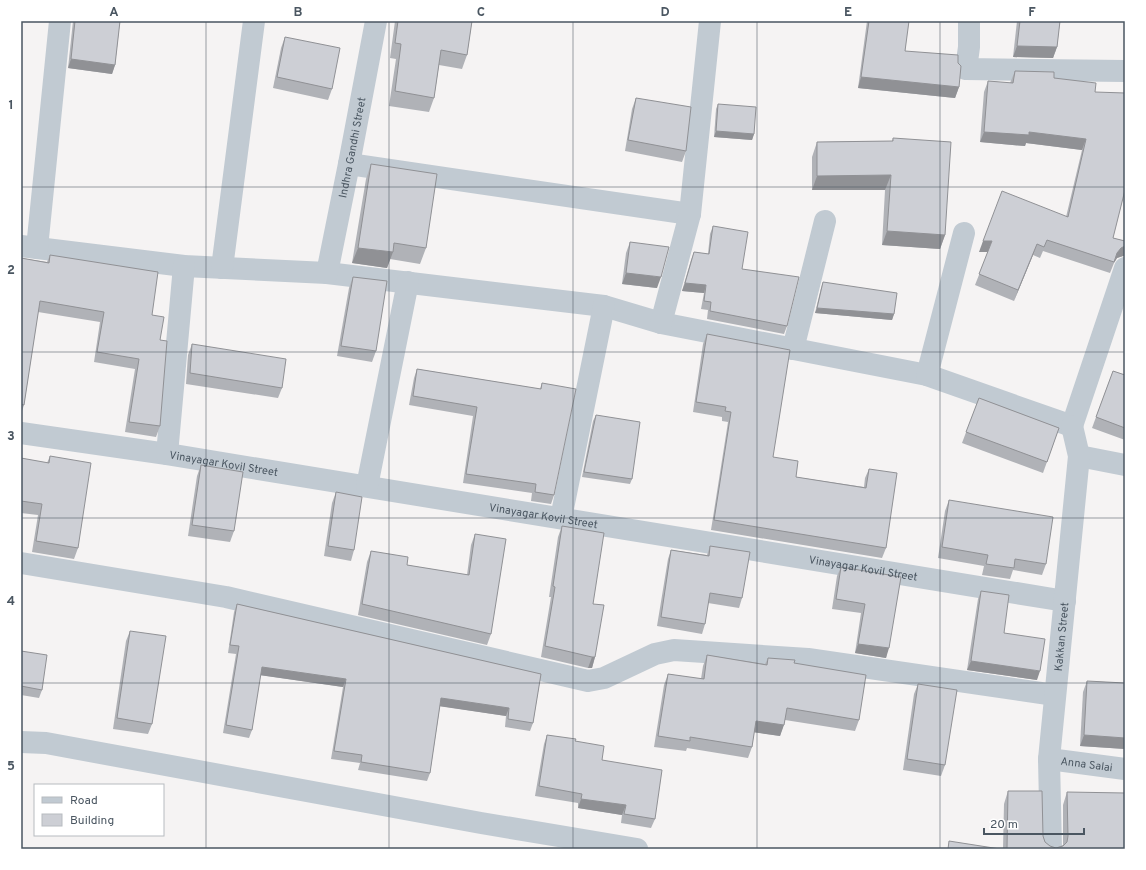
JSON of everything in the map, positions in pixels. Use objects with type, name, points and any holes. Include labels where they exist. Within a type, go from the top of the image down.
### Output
[{"type":"street","points":[[60,21],[29,247],[184,266],[327,273],[604,306],[661,323],[927,375],[1072,426],[1125,268]]},
{"type":"street","points":[[222,268],[254,21]]},
{"type":"street","name":"Indhra Gandhi Street","points":[[327,273],[376,21]]},
{"type":"street","points":[[661,323],[690,214],[710,21]]},
{"type":"street","points":[[969,21],[969,46],[966,69],[1125,71]]},
{"type":"street","points":[[349,164],[690,214]]},
{"type":"street","points":[[793,348],[825,221]]},
{"type":"street","points":[[927,375],[964,233]]},
{"type":"street","points":[[167,454],[184,266]]},
{"type":"street","points":[[367,486],[408,282]]},
{"type":"street","points":[[561,518],[604,306]]},
{"type":"street","name":"Kakkan Street","points":[[1051,849],[1049,759],[1079,456],[1072,426]]},
{"type":"street","name":"Vinayagar Kovil Street","points":[[21,433],[167,454],[367,486],[1065,601]]},
{"type":"street","points":[[1079,456],[1125,465]]},
{"type":"street","points":[[21,563],[226,597],[588,681],[604,678],[654,654],[674,650],[808,659],[1055,695]]},
{"type":"street","points":[[21,742],[46,742],[481,823],[637,849]]},
{"type":"street","name":"Anna Salai","points":[[1049,759],[1125,768]]},
{"type":"building","points":[[75,21],[120,21],[115,65],[71,59]]},
{"type":"building","points":[[398,21],[472,21],[467,55],[441,50],[434,98],[395,91],[401,44],[395,43]]},
{"type":"building","points":[[869,21],[909,21],[905,51],[958,55],[958,63],[961,66],[959,87],[861,77]]},
{"type":"building","points":[[1020,21],[1060,21],[1057,47],[1017,46]]},
{"type":"building","points":[[285,37],[340,48],[332,89],[277,77]]},
{"type":"building","points":[[1015,71],[1054,72],[1054,78],[1096,83],[1095,92],[1125,93],[1125,190],[1113,238],[1125,241],[1125,246],[1117,253],[1114,262],[1047,240],[1044,247],[1037,244],[1018,290],[979,274],[992,241],[983,241],[1002,191],[1068,217],[1086,139],[1029,132],[1029,135],[984,132],[988,81],[1013,83]]},
{"type":"building","points":[[636,98],[691,107],[686,151],[628,140]]},
{"type":"building","points":[[718,104],[756,107],[754,134],[716,131]]},
{"type":"building","points":[[893,138],[951,142],[945,235],[887,231],[891,175],[817,176],[817,142],[893,141]]},
{"type":"building","points":[[371,164],[437,174],[426,248],[394,243],[393,252],[358,248]]},
{"type":"building","points":[[713,226],[748,232],[742,269],[799,277],[787,326],[710,311],[711,302],[704,301],[706,285],[685,283],[694,252],[709,254]]},
{"type":"building","points":[[630,242],[669,247],[661,277],[626,273]]},
{"type":"building","points":[[50,255],[158,272],[152,315],[164,317],[160,340],[167,341],[160,426],[129,422],[139,359],[97,352],[104,312],[40,301],[24,405],[21,404],[21,258],[49,263]]},
{"type":"building","points":[[353,277],[387,281],[376,351],[341,346]]},
{"type":"building","points":[[823,282],[897,293],[894,314],[817,308]]},
{"type":"building","points":[[707,334],[790,350],[773,457],[798,461],[796,477],[866,488],[869,469],[897,473],[886,548],[714,520],[731,412],[725,411],[726,407],[696,402]]},
{"type":"building","points":[[192,344],[286,359],[282,388],[190,373]]},
{"type":"building","points":[[417,369],[541,389],[542,383],[576,389],[554,495],[535,492],[536,484],[466,474],[477,407],[413,396]]},
{"type":"building","points":[[1113,371],[1125,375],[1125,428],[1096,417]]},
{"type":"building","points":[[979,398],[1059,428],[1047,462],[966,432]]},
{"type":"building","points":[[596,415],[640,422],[632,479],[584,472]]},
{"type":"building","points":[[50,456],[91,463],[78,548],[36,541],[42,504],[21,501],[21,458],[49,463]]},
{"type":"building","points":[[201,465],[243,472],[234,531],[192,525]]},
{"type":"building","points":[[336,492],[362,497],[354,550],[328,546]]},
{"type":"building","points":[[949,500],[1053,517],[1046,564],[1015,559],[1014,568],[986,564],[988,555],[942,547]]},
{"type":"building","points":[[562,526],[604,533],[593,604],[604,605],[595,657],[545,646],[555,587],[553,586]]},
{"type":"building","points":[[475,534],[506,539],[491,634],[362,604],[371,551],[408,557],[407,565],[469,575]]},
{"type":"building","points":[[710,546],[750,552],[742,598],[710,593],[705,624],[661,617],[671,550],[709,556]]},
{"type":"building","points":[[841,567],[901,577],[889,648],[858,644],[865,604],[836,599]]},
{"type":"building","points":[[981,591],[1009,595],[1004,633],[1045,639],[1040,671],[971,661]]},
{"type":"building","points":[[237,604],[541,674],[533,723],[508,719],[509,708],[441,698],[430,773],[361,762],[362,755],[334,751],[346,679],[262,667],[252,730],[226,725],[239,646],[230,645]]},
{"type":"building","points":[[130,631],[166,636],[152,724],[117,718]]},
{"type":"building","points":[[21,651],[47,655],[42,690],[21,686]]},
{"type":"building","points":[[707,655],[767,665],[768,658],[795,660],[794,663],[866,675],[859,720],[787,708],[784,725],[756,721],[752,747],[690,737],[690,741],[658,736],[668,674],[704,679]]},
{"type":"building","points":[[1087,681],[1125,683],[1125,738],[1084,735]]},
{"type":"building","points":[[918,684],[957,690],[945,765],[907,759]]},
{"type":"building","points":[[547,735],[576,739],[575,741],[604,746],[602,760],[662,770],[655,819],[624,814],[626,805],[581,799],[582,794],[539,786]]},
{"type":"building","points":[[1008,791],[1042,791],[1043,836],[1045,842],[1056,848],[1063,846],[1067,842],[1067,792],[1125,793],[1125,849],[1007,849]]},
{"type":"building","points":[[949,841],[1000,849],[948,849]]}]
